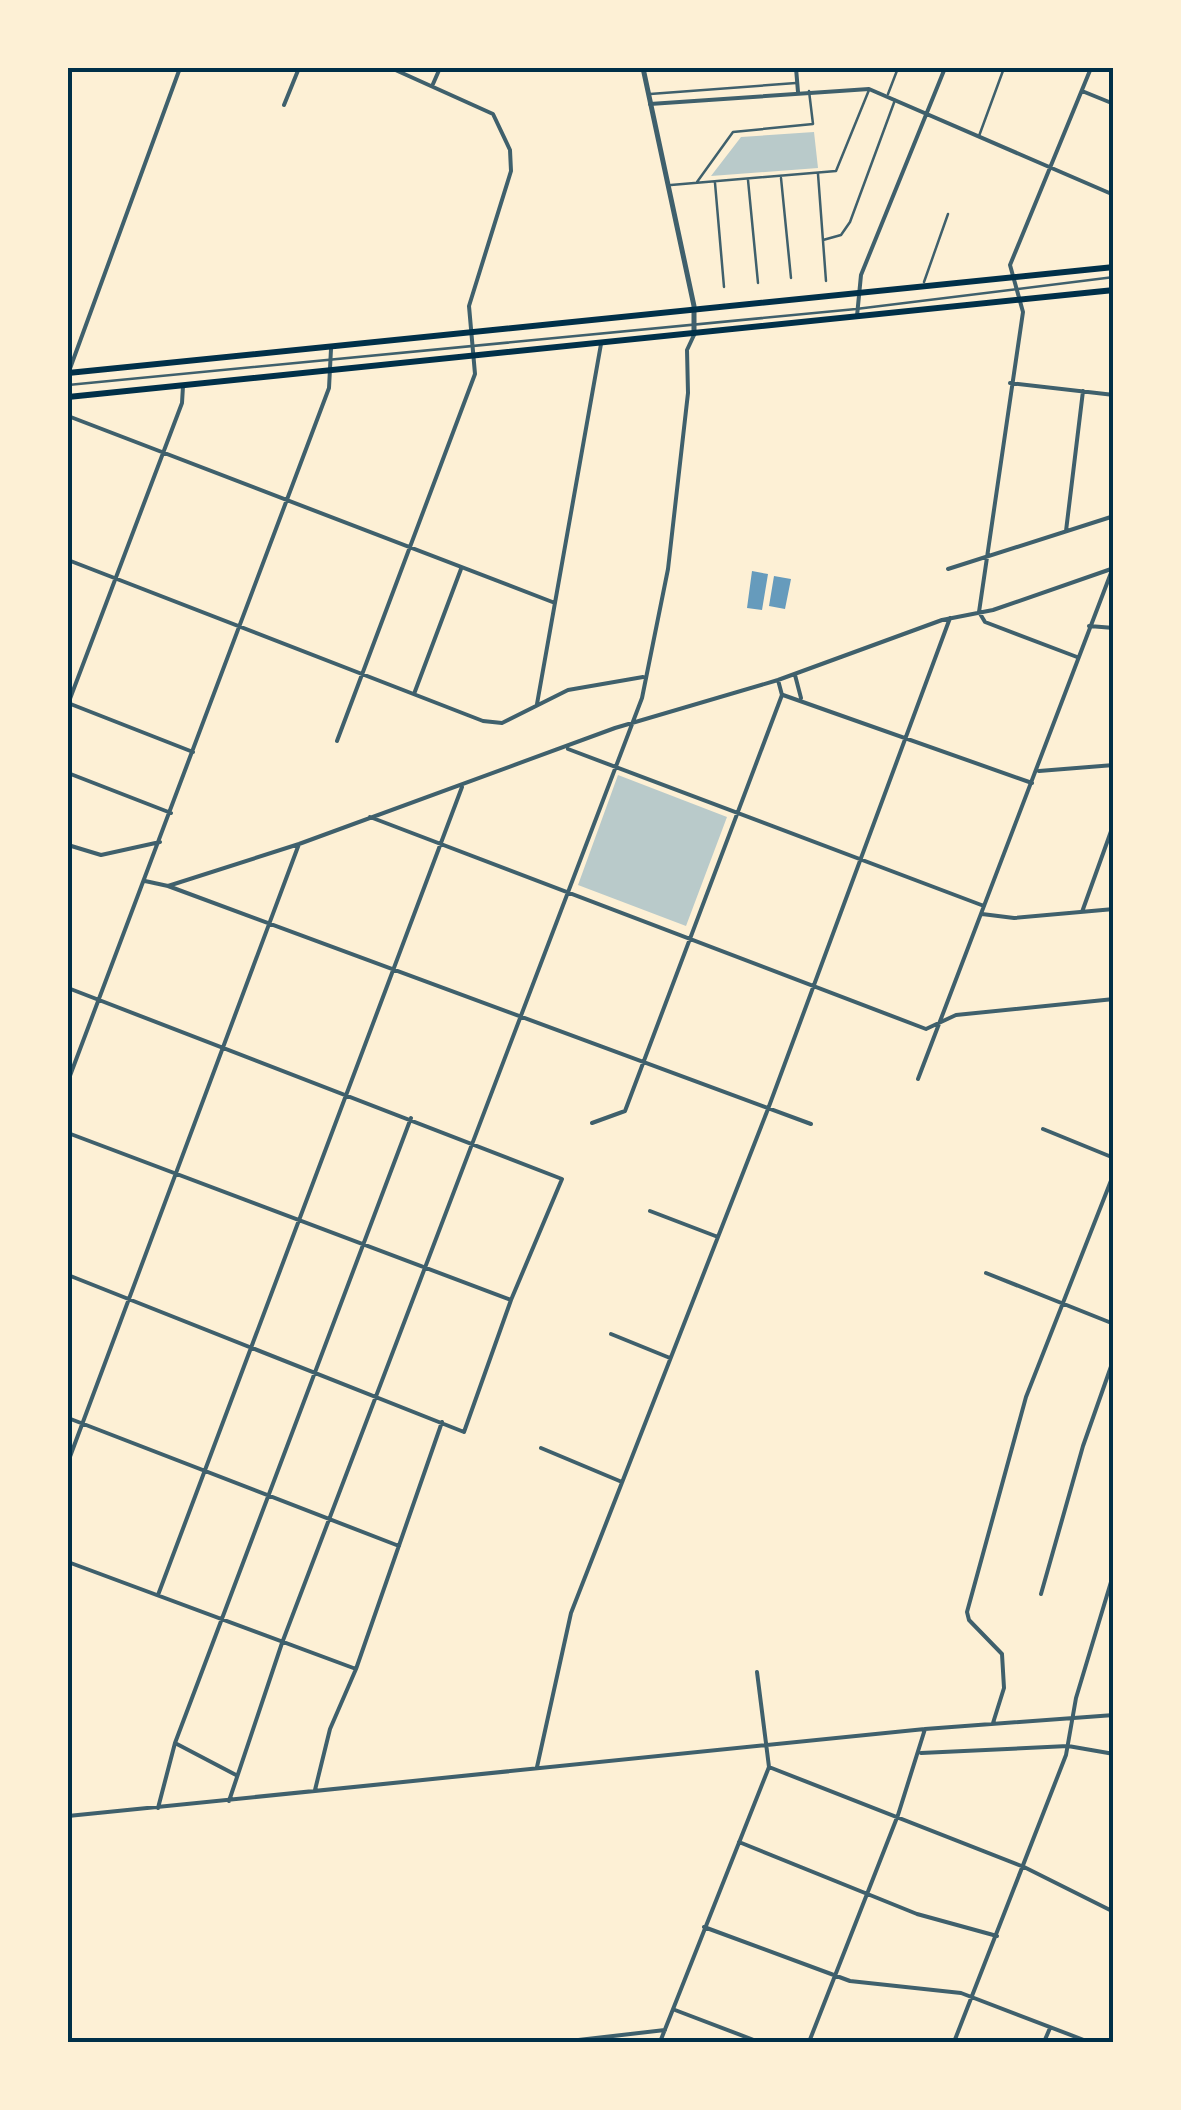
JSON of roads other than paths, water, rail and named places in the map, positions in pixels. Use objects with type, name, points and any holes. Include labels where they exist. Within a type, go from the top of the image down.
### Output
[{"type":"main road","points":[[68,373],[694,313],[1114,267]]},
{"type":"main road","points":[[68,397],[1114,290]]},
{"type":"street","points":[[68,373],[180,68]]},
{"type":"street","points":[[284,105],[299,68]]},
{"type":"street","points":[[337,740],[475,374],[469,306],[507,194],[510,150],[493,114],[391,68]]},
{"type":"street","points":[[432,84],[440,68]]},
{"type":"street","points":[[229,1801],[282,1643],[645,677],[668,569],[688,394],[687,350],[694,334],[694,313],[643,68]]},
{"type":"street","points":[[796,68],[798,92]]},
{"type":"street","points":[[887,95],[898,68]]},
{"type":"street","points":[[858,318],[856,296],[945,68]]},
{"type":"street","points":[[978,138],[1004,68]]},
{"type":"street","points":[[1078,657],[984,622],[978,612],[1023,312],[1012,279],[1013,257],[1091,68]]},
{"type":"street","points":[[648,94],[798,83]]},
{"type":"street","points":[[650,104],[869,89],[1114,195]]},
{"type":"street","points":[[668,185],[836,171],[869,89]]},
{"type":"street","points":[[1082,90],[1114,104]]},
{"type":"street","points":[[696,183],[733,132],[813,124],[809,91]]},
{"type":"street","points":[[823,240],[840,235],[850,222],[895,98]]},
{"type":"street","points":[[818,173],[826,282]]},
{"type":"street","points":[[781,176],[792,278]]},
{"type":"street","points":[[748,178],[758,283]]},
{"type":"street","points":[[714,182],[724,288]]},
{"type":"street","points":[[922,288],[948,214]]},
{"type":"street","points":[[68,385],[856,309],[1114,277]]},
{"type":"street","points":[[537,704],[601,343]]},
{"type":"street","points":[[68,1081],[329,388],[330,346]]},
{"type":"street","points":[[1010,383],[1114,395]]},
{"type":"street","points":[[183,386],[182,402],[68,704],[193,752]]},
{"type":"street","points":[[1066,531],[1083,391]]},
{"type":"street","points":[[68,416],[555,603]]},
{"type":"street","points":[[948,569],[1114,516]]},
{"type":"street","points":[[68,560],[493,723],[512,719],[568,690],[645,677]]},
{"type":"street","points":[[168,886],[299,844],[629,725],[778,680],[950,618],[1113,567]]},
{"type":"street","points":[[918,1079],[1113,567]]},
{"type":"street","points":[[414,694],[461,568]]},
{"type":"street","points":[[538,1767],[566,1628],[768,1110],[950,618]]},
{"type":"street","points":[[1090,626],[1114,628]]},
{"type":"street","points":[[795,674],[800,698]]},
{"type":"street","points":[[592,1123],[622,1115],[644,1065],[782,695],[778,680]]},
{"type":"street","points":[[782,695],[800,698],[1032,783]]},
{"type":"street","points":[[568,749],[985,906]]},
{"type":"street","points":[[1037,771],[1114,765]]},
{"type":"street","points":[[68,773],[170,813]]},
{"type":"street","points":[[158,1595],[462,787]]},
{"type":"street","points":[[370,817],[440,847],[926,1029],[956,1015],[1114,999]]},
{"type":"street","points":[[1082,912],[1114,824]]},
{"type":"street","points":[[68,845],[100,855],[160,842]]},
{"type":"street","points":[[68,1462],[299,844]]},
{"type":"street","points":[[145,881],[168,886],[811,1124]]},
{"type":"street","points":[[982,914],[1014,918],[1114,909]]},
{"type":"street","points":[[68,988],[562,1179],[511,1300],[464,1432],[68,1275]]},
{"type":"street","points":[[158,1810],[175,1742],[411,1118]]},
{"type":"street","points":[[1043,1129],[1114,1158]]},
{"type":"street","points":[[68,1133],[511,1300]]},
{"type":"street","points":[[993,1722],[1004,1688],[1002,1654],[969,1620],[967,1612],[1020,1416],[1114,1173]]},
{"type":"street","points":[[650,1211],[718,1237]]},
{"type":"street","points":[[986,1273],[1114,1324]]},
{"type":"street","points":[[611,1334],[670,1358]]},
{"type":"street","points":[[1041,1594],[1114,1358]]},
{"type":"street","points":[[68,1418],[399,1546]]},
{"type":"street","points":[[315,1793],[330,1729],[356,1669],[442,1422]]},
{"type":"street","points":[[540,1448],[622,1482]]},
{"type":"street","points":[[68,1562],[356,1669]]},
{"type":"street","points":[[954,2042],[1068,1746],[1114,1572]]},
{"type":"street","points":[[660,2042],[769,1768],[757,1672]]},
{"type":"street","points":[[68,1816],[158,1810],[925,1728],[1114,1715]]},
{"type":"street","points":[[809,2042],[921,1753],[925,1728]]},
{"type":"street","points":[[175,1742],[236,1775]]},
{"type":"street","points":[[921,1753],[1068,1746],[1114,1754]]},
{"type":"street","points":[[769,1768],[1024,1866],[1114,1912]]},
{"type":"street","points":[[738,1842],[866,1895],[997,1936]]},
{"type":"street","points":[[704,1927],[835,1977],[972,1997],[1089,2042]]},
{"type":"street","points":[[673,2010],[759,2042]]},
{"type":"street","points":[[1044,2042],[1050,2028]]},
{"type":"street","points":[[561,2042],[665,2030]]},
{"type":"water","points":[[752,571],[768,574],[762,610],[747,608]]},
{"type":"water","points":[[774,576],[791,579],[785,609],[769,606]]}]
